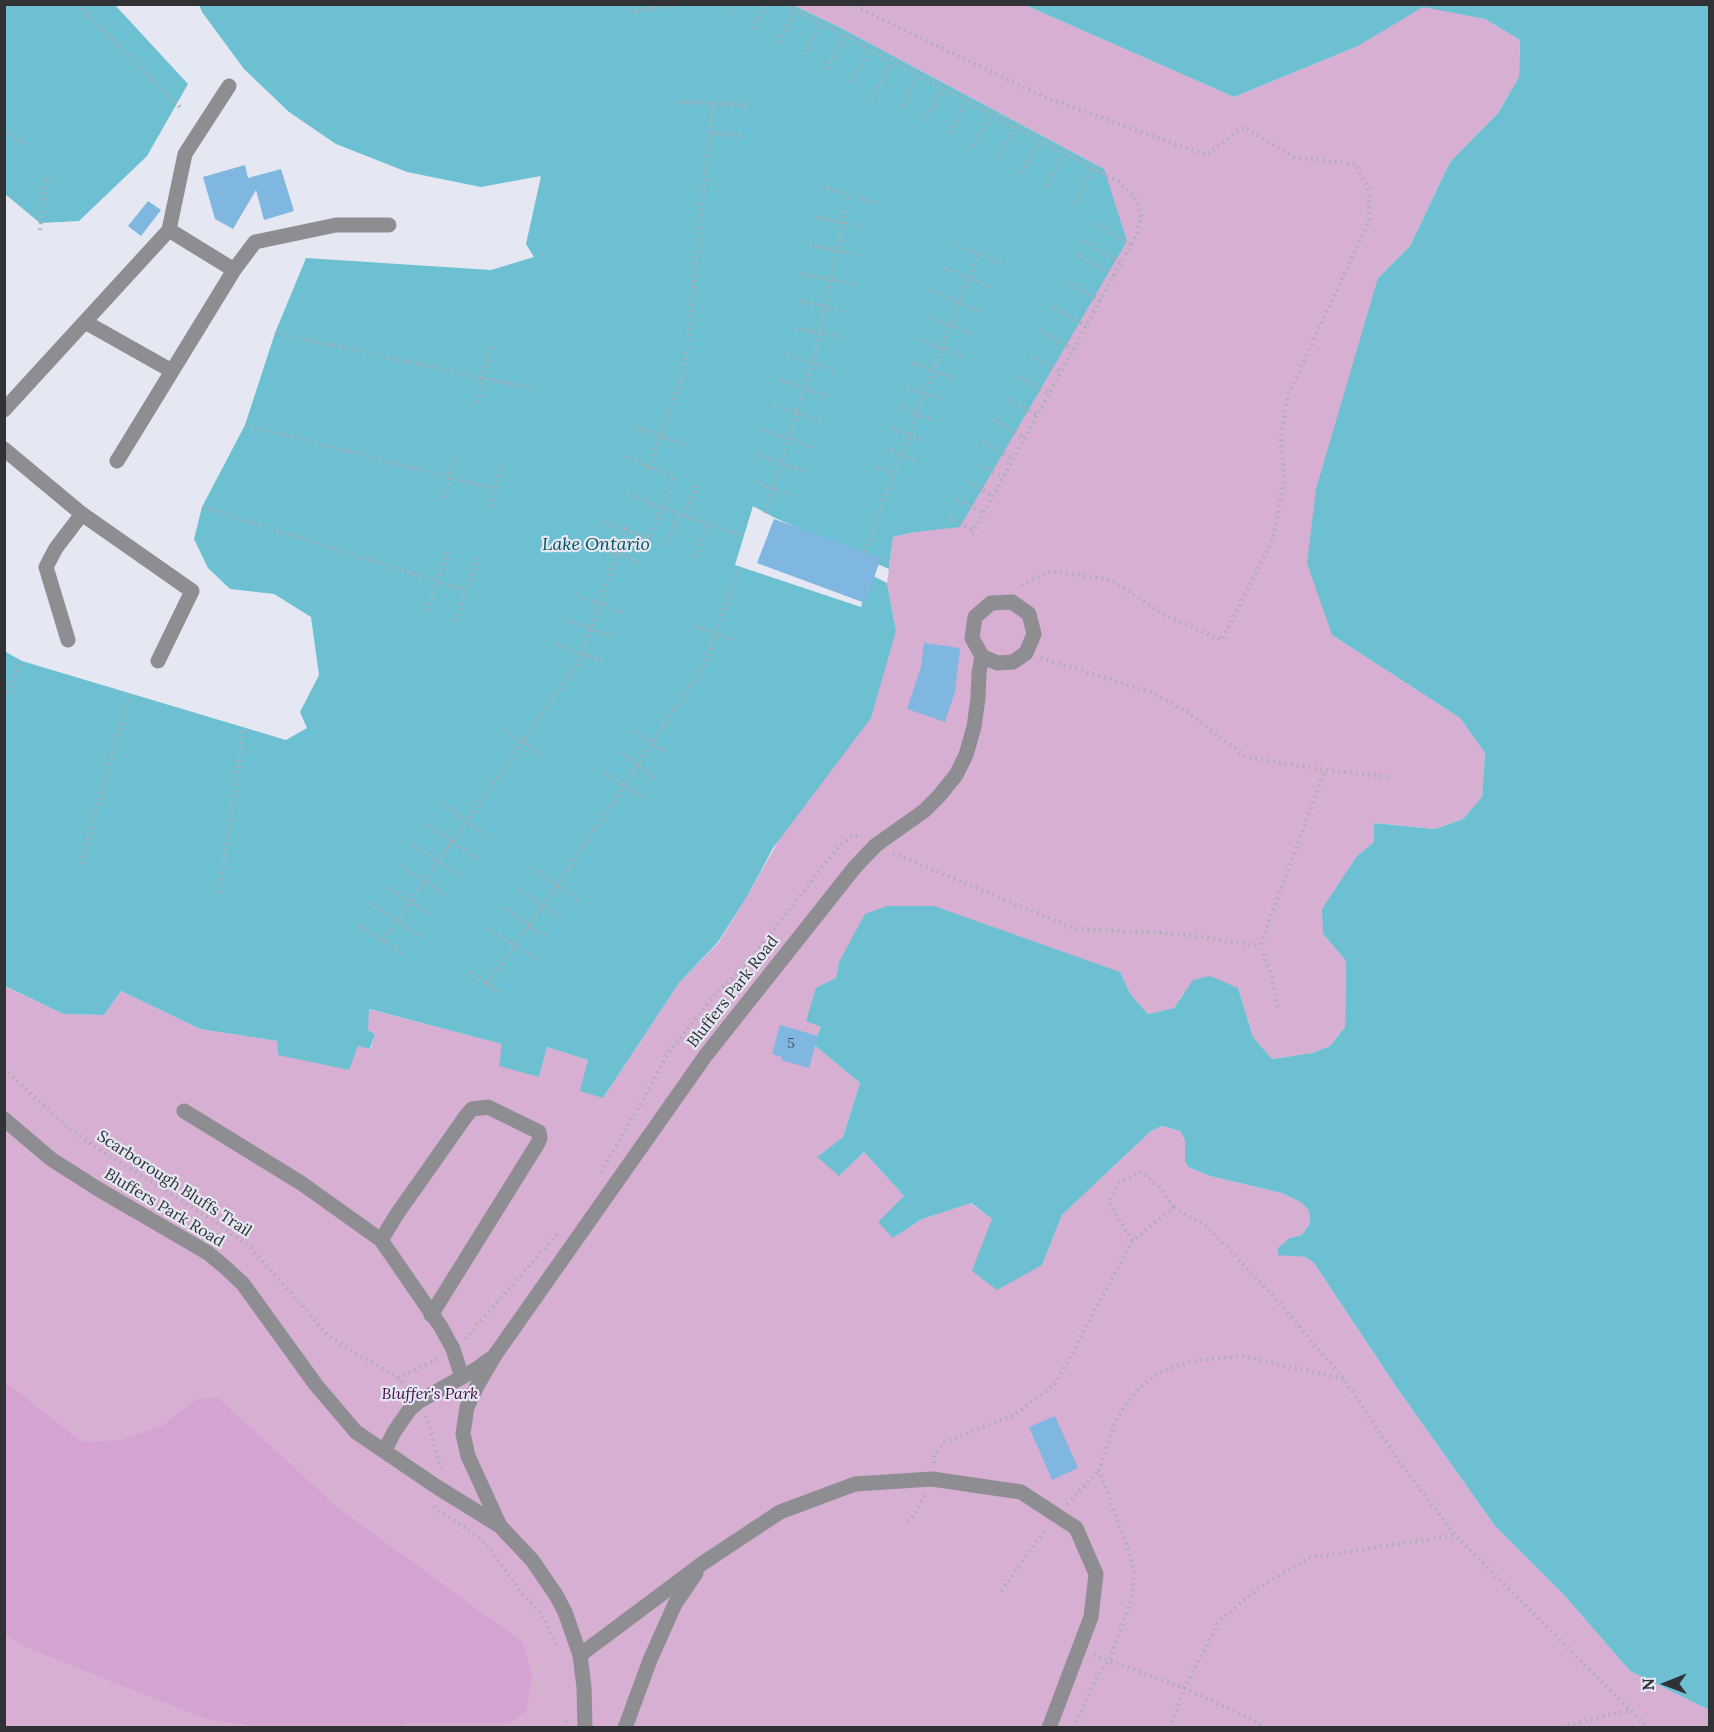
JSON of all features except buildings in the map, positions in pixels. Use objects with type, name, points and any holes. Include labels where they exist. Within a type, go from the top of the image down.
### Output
[{"type":"street","points":[[4,410],[169,230],[185,154],[229,86]]},
{"type":"street","points":[[117,461],[234,270],[255,242],[336,225],[389,225]]},
{"type":"street","points":[[169,230],[234,270]]},
{"type":"street","points":[[85,322],[172,371]]},
{"type":"street","points":[[4,449],[82,514],[192,591],[158,661]]},
{"type":"street","points":[[68,640],[46,567],[56,548],[82,514]]},
{"type":"street","points":[[982,656],[997,663],[1013,662],[1026,653],[1034,634],[1029,614],[1012,602]]},
{"type":"street","name":"Bluffers Park Road","points":[[500,1526],[468,1456],[463,1434],[467,1407],[495,1355],[706,1055],[855,867],[876,845],[924,811],[956,775],[966,756],[974,727],[982,656],[972,638],[975,617],[991,603],[1012,602]]},
{"type":"street","points":[[381,1240],[472,1109],[488,1107],[539,1132],[538,1143],[431,1315]]},
{"type":"street","points":[[184,1111],[301,1183],[381,1240],[453,1349],[462,1377]]},
{"type":"street","name":"Bluffers Park Road","points":[[4,1119],[51,1159],[208,1253],[243,1284],[336,1410],[357,1432],[437,1487],[500,1526],[532,1560],[559,1601],[580,1655],[585,1687],[585,1728]]},
{"type":"street","name":"Bluffers Park Road","points":[[385,1450],[410,1409],[425,1397],[462,1377],[495,1355]]},
{"type":"street","points":[[580,1655],[703,1563],[780,1512],[855,1484],[932,1479],[1021,1492],[1076,1528],[1096,1574],[1091,1617],[1048,1728]]},
{"type":"street","points":[[625,1728],[650,1660],[675,1604],[703,1563]]},
{"type":"path","points":[[77,4],[181,108]]},
{"type":"path","points":[[630,12],[676,4]]},
{"type":"path","points":[[728,16],[734,4]]},
{"type":"path","points":[[753,28],[766,4]]},
{"type":"path","points":[[784,4],[1119,182],[1134,196],[1142,218],[1131,245],[973,532],[949,518]]},
{"type":"path","points":[[850,4],[1044,97],[1206,155],[1244,127],[1294,157],[1355,164],[1368,188],[1370,219],[1288,395],[1281,434],[1284,480],[1273,539],[1222,640],[1163,614],[1111,580],[1052,571],[1024,583],[1012,602]]},
{"type":"path","points":[[778,42],[796,11]]},
{"type":"path","points":[[804,54],[821,24]]},
{"type":"path","points":[[827,68],[844,36]]},
{"type":"path","points":[[851,81],[869,50]]},
{"type":"path","points":[[872,99],[892,62]]},
{"type":"path","points":[[901,106],[918,76]]},
{"type":"path","points":[[924,121],[943,89]]},
{"type":"path","points":[[678,102],[748,105]]},
{"type":"path","points":[[949,133],[967,102]]},
{"type":"path","points":[[649,467],[686,365],[713,104]]},
{"type":"path","points":[[973,146],[992,115]]},
{"type":"path","points":[[997,160],[1016,128]]},
{"type":"path","points":[[4,129],[29,147]]},
{"type":"path","points":[[710,133],[742,136]]},
{"type":"path","points":[[1022,173],[1040,141]]},
{"type":"path","points":[[1046,186],[1065,154]]},
{"type":"path","points":[[1074,203],[1093,169]]},
{"type":"path","points":[[40,230],[45,178],[53,180]]},
{"type":"path","points":[[822,187],[875,202]]},
{"type":"path","points":[[765,513],[812,364],[849,195]]},
{"type":"path","points":[[816,216],[868,229]]},
{"type":"path","points":[[1093,223],[1131,245]]},
{"type":"path","points":[[1082,241],[1121,263]]},
{"type":"path","points":[[955,244],[1001,262]]},
{"type":"path","points":[[810,245],[863,256]]},
{"type":"path","points":[[862,557],[978,254]]},
{"type":"path","points":[[1076,254],[1114,276]]},
{"type":"path","points":[[944,268],[992,287]]},
{"type":"path","points":[[802,274],[858,285]]},
{"type":"path","points":[[1068,282],[1100,301]]},
{"type":"path","points":[[930,290],[981,312]]},
{"type":"path","points":[[800,301],[850,313]]},
{"type":"path","points":[[1054,308],[1086,326]]},
{"type":"path","points":[[929,317],[970,333]]},
{"type":"path","points":[[796,328],[844,338]]},
{"type":"path","points":[[1041,331],[1073,349]]},
{"type":"path","points":[[275,333],[534,389]]},
{"type":"path","points":[[921,340],[962,356]]},
{"type":"path","points":[[477,402],[490,348]]},
{"type":"path","points":[[787,355],[834,371]]},
{"type":"path","points":[[1031,356],[1061,372]]},
{"type":"path","points":[[912,363],[953,378]]},
{"type":"path","points":[[1019,378],[1049,394]]},
{"type":"path","points":[[780,380],[826,396]]},
{"type":"path","points":[[907,387],[942,400]]},
{"type":"path","points":[[1008,399],[1038,415]]},
{"type":"path","points":[[773,405],[820,422]]},
{"type":"path","points":[[900,407],[933,420]]},
{"type":"path","points":[[994,420],[1025,437]]},
{"type":"path","points":[[245,425],[495,489]]},
{"type":"path","points":[[634,427],[688,446]]},
{"type":"path","points":[[892,428],[925,441]]},
{"type":"path","points":[[765,430],[812,447]]},
{"type":"path","points":[[983,442],[1013,459]]},
{"type":"path","points":[[886,448],[915,461]]},
{"type":"path","points":[[756,455],[803,471]]},
{"type":"path","points":[[601,522],[649,539],[674,476],[624,456]]},
{"type":"path","points":[[445,497],[454,457]]},
{"type":"path","points":[[492,506],[501,464]]},
{"type":"path","points":[[977,464],[1003,477]]},
{"type":"path","points":[[878,467],[894,475]]},
{"type":"path","points":[[749,480],[795,496]]},
{"type":"path","points":[[968,482],[992,496]]},
{"type":"path","points":[[686,516],[696,485]]},
{"type":"path","points":[[627,493],[662,508],[743,536]]},
{"type":"path","points":[[958,500],[983,513]]},
{"type":"path","points":[[202,507],[465,590]]},
{"type":"path","points":[[666,545],[679,514]]},
{"type":"path","points":[[696,556],[707,524]]},
{"type":"path","points":[[383,940],[577,664],[626,529]]},
{"type":"path","points":[[593,545],[641,562]]},
{"type":"path","points":[[428,610],[449,548]]},
{"type":"path","points":[[455,621],[478,558]]},
{"type":"path","points":[[487,984],[557,886],[702,668],[740,567]]},
{"type":"path","points":[[575,596],[622,612]]},
{"type":"path","points":[[566,620],[613,636]]},
{"type":"path","points":[[696,627],[735,641]]},
{"type":"path","points":[[556,644],[604,662]]},
{"type":"path","points":[[1026,653],[1150,692],[1186,711],[1246,757],[1325,770],[1390,777]]},
{"type":"path","points":[[4,699],[22,661]]},
{"type":"path","points":[[81,862],[129,694]]},
{"type":"path","points":[[219,892],[244,729]]},
{"type":"path","points":[[504,730],[540,754]]},
{"type":"path","points":[[634,731],[669,755]]},
{"type":"path","points":[[620,752],[655,778]]},
{"type":"path","points":[[1278,1007],[1272,977],[1260,946],[1325,770]]},
{"type":"path","points":[[606,773],[643,797]]},
{"type":"path","points":[[442,804],[489,837]]},
{"type":"path","points":[[429,825],[475,858]]},
{"type":"path","points":[[600,1174],[668,1053],[711,999],[750,960],[839,846],[853,835],[863,838]]},
{"type":"path","points":[[414,846],[462,877]]},
{"type":"path","points":[[887,851],[1075,929],[1180,934],[1260,946]]},
{"type":"path","points":[[402,867],[447,896]]},
{"type":"path","points":[[532,868],[578,900]]},
{"type":"path","points":[[387,886],[433,916]]},
{"type":"path","points":[[517,889],[563,919]]},
{"type":"path","points":[[370,903],[421,938]]},
{"type":"path","points":[[504,908],[549,939]]},
{"type":"path","points":[[360,926],[405,955]]},
{"type":"path","points":[[489,929],[536,959]]},
{"type":"path","points":[[469,972],[504,995]]},
{"type":"path","name":"Scarborough Bluffs Trail","points":[[4,1068],[67,1127],[251,1248],[327,1334],[398,1378],[410,1390]]},
{"type":"path","points":[[1132,1241],[1109,1203],[1118,1184],[1142,1172],[1160,1188],[1174,1208],[1206,1226],[1270,1292],[1344,1379],[1398,1460],[1455,1535],[1648,1728]]},
{"type":"path","points":[[935,1470],[934,1455],[945,1442],[1014,1415],[1056,1383],[1132,1241],[1174,1208]]},
{"type":"path","points":[[469,1336],[498,1299],[533,1263],[564,1226]]},
{"type":"path","points":[[1062,1509],[1099,1471],[1114,1421],[1138,1389],[1162,1371],[1194,1361],[1242,1356],[1344,1379]]},
{"type":"path","points":[[398,1378],[441,1357]]},
{"type":"path","points":[[425,1413],[439,1455],[441,1474]]},
{"type":"path","points":[[1074,1728],[1096,1678],[1110,1659],[1132,1597],[1134,1574],[1128,1550],[1099,1471]]},
{"type":"path","points":[[907,1521],[915,1514],[926,1492]]},
{"type":"path","points":[[434,1498],[437,1510],[464,1526],[493,1553],[523,1595],[542,1614],[559,1649]]},
{"type":"path","points":[[1000,1591],[1046,1529]]},
{"type":"path","points":[[1170,1728],[1184,1688],[1220,1622],[1257,1589],[1309,1558],[1455,1535]]},
{"type":"path","points":[[1077,1650],[1110,1659],[1184,1688],[1253,1720],[1264,1728]]},
{"type":"path","points":[[565,1728],[567,1708]]},
{"type":"path","points":[[1556,1728],[1631,1710]]},
{"type":"green space","name":"Bluffer's Park","points":[[793,5],[1025,5],[1234,97],[1358,46],[1423,6],[1485,19],[1520,40],[1519,77],[1498,113],[1450,162],[1410,246],[1378,278],[1332,635],[1460,718],[1485,753],[1482,798],[1463,819],[1435,829],[1375,823],[1374,842],[1357,856],[1323,934],[1346,961],[1345,1027],[1330,1046],[1312,1053],[1272,1059],[1253,1037],[1238,988],[1183,994],[1174,1008],[1148,1014],[1131,995],[1120,972],[839,962],[836,978],[806,1020],[821,1027],[813,1044],[860,1083],[843,1137],[817,1157],[840,1175],[864,1152],[904,1196],[893,1238],[922,1219],[970,1203],[992,1219],[1042,1265],[1062,1215],[1151,1131],[1162,1126],[1180,1131],[1185,1140],[1185,1161],[1188,1167],[1210,1176],[1282,1193],[1302,1203],[1309,1211],[1310,1223],[1302,1235],[1290,1238],[1278,1254],[1305,1257],[1314,1263],[1397,1388],[1495,1526],[1564,1595],[1630,1671],[1709,1710],[1709,1727],[5,1727],[4,986],[63,1014],[104,1015],[121,991],[200,1029],[277,1041],[348,1070],[358,1046],[371,1049],[375,1034],[368,1030],[368,1009],[503,1044],[539,1077],[547,1047],[588,1060],[603,1098],[679,983],[719,942],[748,895],[896,631],[887,583],[893,537],[915,532],[1104,169],[839,27]]},
{"type":"shaded area","points":[[5,1382],[82,1442],[121,1440],[162,1426],[197,1399],[218,1398],[338,1508],[522,1642],[532,1674],[527,1710],[509,1723],[407,1723],[400,1728],[275,1728],[209,1720],[28,1648],[5,1634]]},
{"type":"water","points":[[4,5],[115,5],[188,84],[147,156],[79,221],[40,223],[5,194]]},
{"type":"water","name":"Lake Ontario","points":[[199,5],[793,5],[839,27],[1104,169],[1127,241],[960,527],[893,537],[887,583],[896,631],[871,718],[773,848],[748,895],[718,942],[679,983],[603,1098],[580,1091],[588,1060],[547,1047],[539,1077],[499,1066],[502,1044],[369,1009],[368,1030],[375,1034],[370,1049],[358,1046],[349,1070],[278,1055],[277,1041],[200,1029],[121,991],[104,1015],[63,1014],[5,986],[4,651],[22,661],[286,740],[307,728],[300,712],[319,675],[311,617],[274,594],[230,589],[208,568],[194,539],[202,507],[245,425],[275,333],[306,258],[491,270],[534,257],[526,244],[541,176],[481,187],[407,172],[336,144],[289,112],[244,69]]},
{"type":"water","points":[[1025,5],[1709,5],[1709,1710],[1630,1671],[1564,1595],[1495,1526],[1397,1388],[1314,1263],[1305,1257],[1278,1255],[1278,1248],[1290,1238],[1302,1235],[1310,1223],[1309,1211],[1302,1203],[1282,1193],[1210,1176],[1188,1167],[1185,1161],[1185,1140],[1180,1131],[1162,1126],[1151,1131],[1062,1215],[1042,1265],[997,1290],[972,1271],[992,1219],[971,1203],[922,1219],[893,1238],[878,1222],[904,1196],[864,1152],[839,1176],[817,1157],[843,1137],[860,1083],[813,1044],[821,1027],[806,1021],[816,988],[836,978],[839,962],[865,914],[887,906],[934,906],[1120,972],[1131,995],[1148,1014],[1174,1008],[1193,980],[1210,976],[1238,988],[1253,1037],[1272,1059],[1312,1053],[1330,1046],[1345,1027],[1346,961],[1323,934],[1322,909],[1357,856],[1374,842],[1374,823],[1435,829],[1463,819],[1482,797],[1485,753],[1460,718],[1332,635],[1307,563],[1316,489],[1378,278],[1410,246],[1450,162],[1498,113],[1519,77],[1520,40],[1485,19],[1423,7],[1358,46],[1234,97]]},
{"type":"pier","points":[[753,506],[889,569],[887,583],[869,574],[861,607],[735,565]]}]
